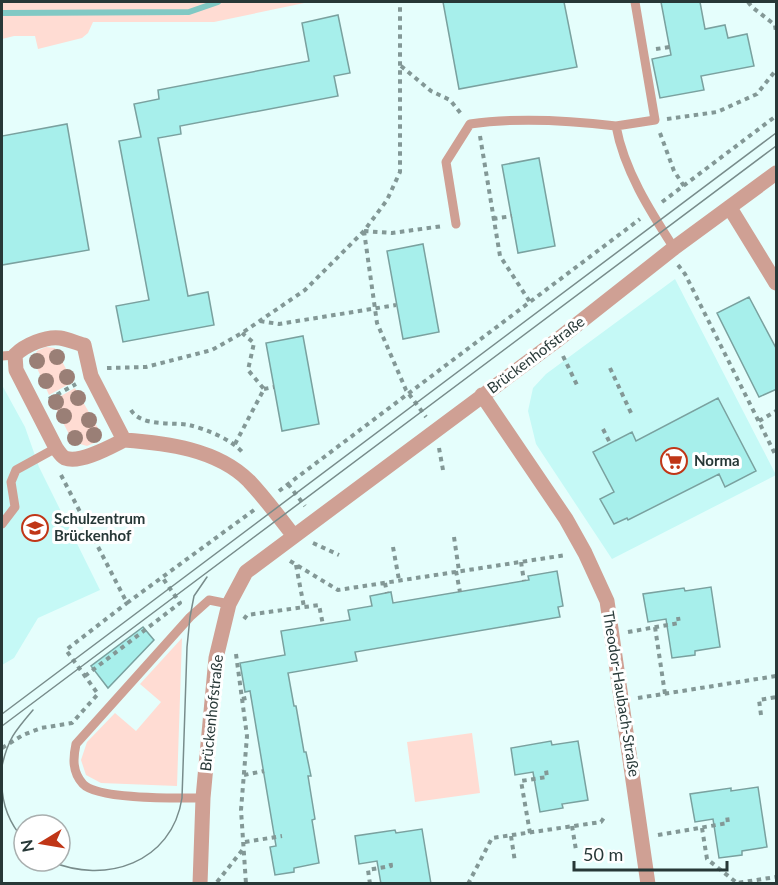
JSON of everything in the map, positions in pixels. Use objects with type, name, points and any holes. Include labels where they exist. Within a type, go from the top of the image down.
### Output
[{"type":"street","name":"Brückenhofstraße","points":[[200,884],[203,798],[216,658],[229,604],[246,572],[272,550],[556,341],[672,250],[777,173]]},
{"type":"street","points":[[730,208],[777,283]]},
{"type":"street","points":[[124,441],[91,376],[84,345],[63,338],[53,338],[22,347],[8,355],[52,450],[63,458],[82,459],[124,441],[153,442],[181,447],[219,460],[247,480],[293,535]]},
{"type":"street","name":"Theodor-Haubach-Straße","points":[[482,395],[566,519],[585,553],[607,602],[643,837],[648,884]]},
{"type":"lane","points":[[456,224],[446,162],[474,124],[529,119],[616,126],[655,120],[635,2]]},
{"type":"lane","points":[[616,126],[619,141],[650,211],[672,250]]},
{"type":"lane","points":[[2,524],[15,507],[11,482],[16,470],[52,450]]},
{"type":"lane","points":[[203,798],[115,795],[94,791],[83,784],[75,772],[73,758],[76,744],[190,617],[209,600],[229,604]]},
{"type":"path","points":[[111,377],[105,368],[146,367],[212,350],[243,333],[305,290],[364,231],[387,200],[400,172],[400,2]]},
{"type":"path","points":[[748,2],[776,25],[777,32]]},
{"type":"path","points":[[400,65],[432,91],[450,100],[474,124],[500,256],[530,302]]},
{"type":"path","points":[[684,186],[675,171],[655,120],[717,112],[757,94],[777,70]]},
{"type":"path","points":[[771,77],[777,80]]},
{"type":"path","points":[[2,748],[23,735],[41,728],[72,723],[99,694],[66,650],[777,116]]},
{"type":"path","points":[[494,219],[512,216]]},
{"type":"path","points":[[364,231],[392,233],[456,224]]},
{"type":"path","points":[[364,231],[377,323],[408,394]]},
{"type":"path","points":[[672,250],[777,456]]},
{"type":"path","points":[[260,321],[279,324],[396,305]]},
{"type":"path","points":[[243,333],[254,343],[248,370],[264,389]]},
{"type":"path","points":[[556,341],[577,385]]},
{"type":"path","points":[[610,368],[632,415]]},
{"type":"path","points":[[34,407],[91,376]]},
{"type":"path","points":[[264,389],[274,387]]},
{"type":"path","points":[[219,460],[236,443],[264,389]]},
{"type":"path","points":[[128,405],[134,415],[149,421],[190,425],[236,443],[249,460]]},
{"type":"path","points":[[759,421],[777,411]]},
{"type":"path","points":[[603,429],[610,443]]},
{"type":"path","points":[[52,450],[127,603]]},
{"type":"path","points":[[288,484],[315,519]]},
{"type":"path","points":[[293,535],[339,555]]},
{"type":"path","points":[[454,537],[460,592]]},
{"type":"path","points":[[393,547],[399,580]]},
{"type":"path","points":[[272,550],[338,590],[585,553]]},
{"type":"path","points":[[521,562],[524,581]]},
{"type":"path","points":[[296,565],[304,607]]},
{"type":"path","points":[[85,676],[180,603],[162,577]]},
{"type":"path","points":[[385,583],[387,593]]},
{"type":"path","points":[[243,623],[247,615],[319,605],[323,625]]},
{"type":"path","points":[[612,634],[679,623],[678,617]]},
{"type":"path","points":[[655,627],[665,694]]},
{"type":"path","points":[[222,634],[234,639],[247,736],[242,810],[246,884]]},
{"type":"path","points":[[623,700],[777,676]]},
{"type":"path","points":[[242,699],[251,697]]},
{"type":"path","points":[[761,715],[759,700],[777,697]]},
{"type":"path","points":[[530,833],[521,781],[548,777],[546,770]]},
{"type":"path","points":[[244,775],[264,771]]},
{"type":"path","points":[[468,884],[492,838],[601,822],[605,816]]},
{"type":"path","points":[[643,837],[728,823],[727,816]]},
{"type":"path","points":[[572,826],[576,850]]},
{"type":"path","points":[[702,828],[707,859],[737,883]]},
{"type":"path","points":[[216,884],[244,845],[282,836]]},
{"type":"path","points":[[511,836],[515,862]]},
{"type":"path","points":[[370,884],[368,870],[391,866],[390,859]]},
{"type":"path","points":[[730,884],[777,877]]},
{"type":"shaded area","points":[[309,2],[214,22],[93,22],[88,33],[82,38],[38,49],[35,36],[14,36],[2,39],[2,3]]},
{"type":"shaded area","points":[[675,279],[776,475],[612,559],[536,444],[528,411],[533,388],[546,374]]},
{"type":"shaded area","points":[[46,347],[55,348],[73,382],[49,395],[33,359],[37,351]]},
{"type":"shaded area","name":"Schulzentrum Brückenhof","points":[[2,385],[25,427],[39,467],[100,590],[38,618],[14,658],[2,665]]},
{"type":"shaded area","points":[[75,388],[98,428],[94,443],[87,446],[73,442],[52,401]]},
{"type":"shaded area","points":[[182,638],[177,786],[101,783],[86,775],[81,760],[87,742],[115,713],[136,731],[161,702],[140,684]]},
{"type":"shaded area","points":[[472,733],[480,793],[415,802],[407,742]]},
{"type":"building","points":[[443,2],[564,2],[577,67],[459,89]]},
{"type":"building","points":[[661,2],[700,2],[705,29],[725,25],[728,38],[747,34],[754,66],[701,76],[704,90],[660,98],[652,59],[671,55]]},
{"type":"building","points":[[338,15],[350,73],[334,76],[338,96],[180,126],[181,134],[158,138],[188,296],[208,292],[214,325],[123,342],[116,306],[149,300],[119,141],[141,137],[134,104],[159,99],[158,90],[309,61],[302,23]]},
{"type":"building","points":[[67,124],[89,250],[2,265],[2,136]]},
{"type":"building","points":[[539,158],[555,246],[518,253],[502,165]]},
{"type":"building","points":[[423,244],[439,332],[403,339],[387,251]]},
{"type":"building","points":[[749,297],[777,350],[777,389],[759,397],[717,313]]},
{"type":"building","points":[[303,336],[319,424],[282,431],[266,343]]},
{"type":"building","name":"Norma","points":[[718,398],[756,471],[725,487],[719,474],[628,520],[627,518],[614,524],[600,499],[614,492],[593,452],[632,432],[636,441]]},
{"type":"building","points":[[557,571],[563,606],[558,607],[560,617],[355,652],[357,661],[288,673],[311,776],[308,776],[315,819],[312,820],[319,863],[294,868],[294,872],[275,875],[270,847],[276,846],[250,691],[245,692],[240,663],[285,655],[281,631],[350,620],[348,610],[372,606],[370,596],[391,592],[393,603],[529,580],[528,576]]},
{"type":"building","points":[[711,587],[720,647],[695,651],[695,655],[672,658],[666,619],[648,622],[643,594]]},
{"type":"building","points":[[143,627],[154,640],[108,688],[91,666]]},
{"type":"building","points":[[551,741],[552,745],[578,741],[588,800],[562,804],[563,808],[540,812],[533,772],[515,775],[511,748]]},
{"type":"building","points":[[758,787],[767,847],[742,851],[742,855],[719,858],[713,819],[695,822],[690,794]]},
{"type":"building","points":[[422,829],[431,884],[381,884],[377,861],[359,864],[355,836],[395,830],[396,833]]},
{"type":"waterway","points":[[2,13],[189,12],[218,2]]},
{"type":"tram line","points":[[2,714],[776,133]]},
{"type":"tram line","points":[[2,726],[776,146]]},
{"type":"tram line","points":[[72,868],[113,869],[133,863],[150,853],[165,839],[176,820],[182,798],[190,617],[194,596],[207,577]]},
{"type":"tram line","points":[[2,766],[13,736],[33,710]]},
{"type":"tram line","points":[[2,784],[3,800],[12,822]]},
{"type":"place","name":"Norma","points":[[674,461]]},
{"type":"place","name":"Schulzentrum Brückenhof","points":[[35,528]]}]
